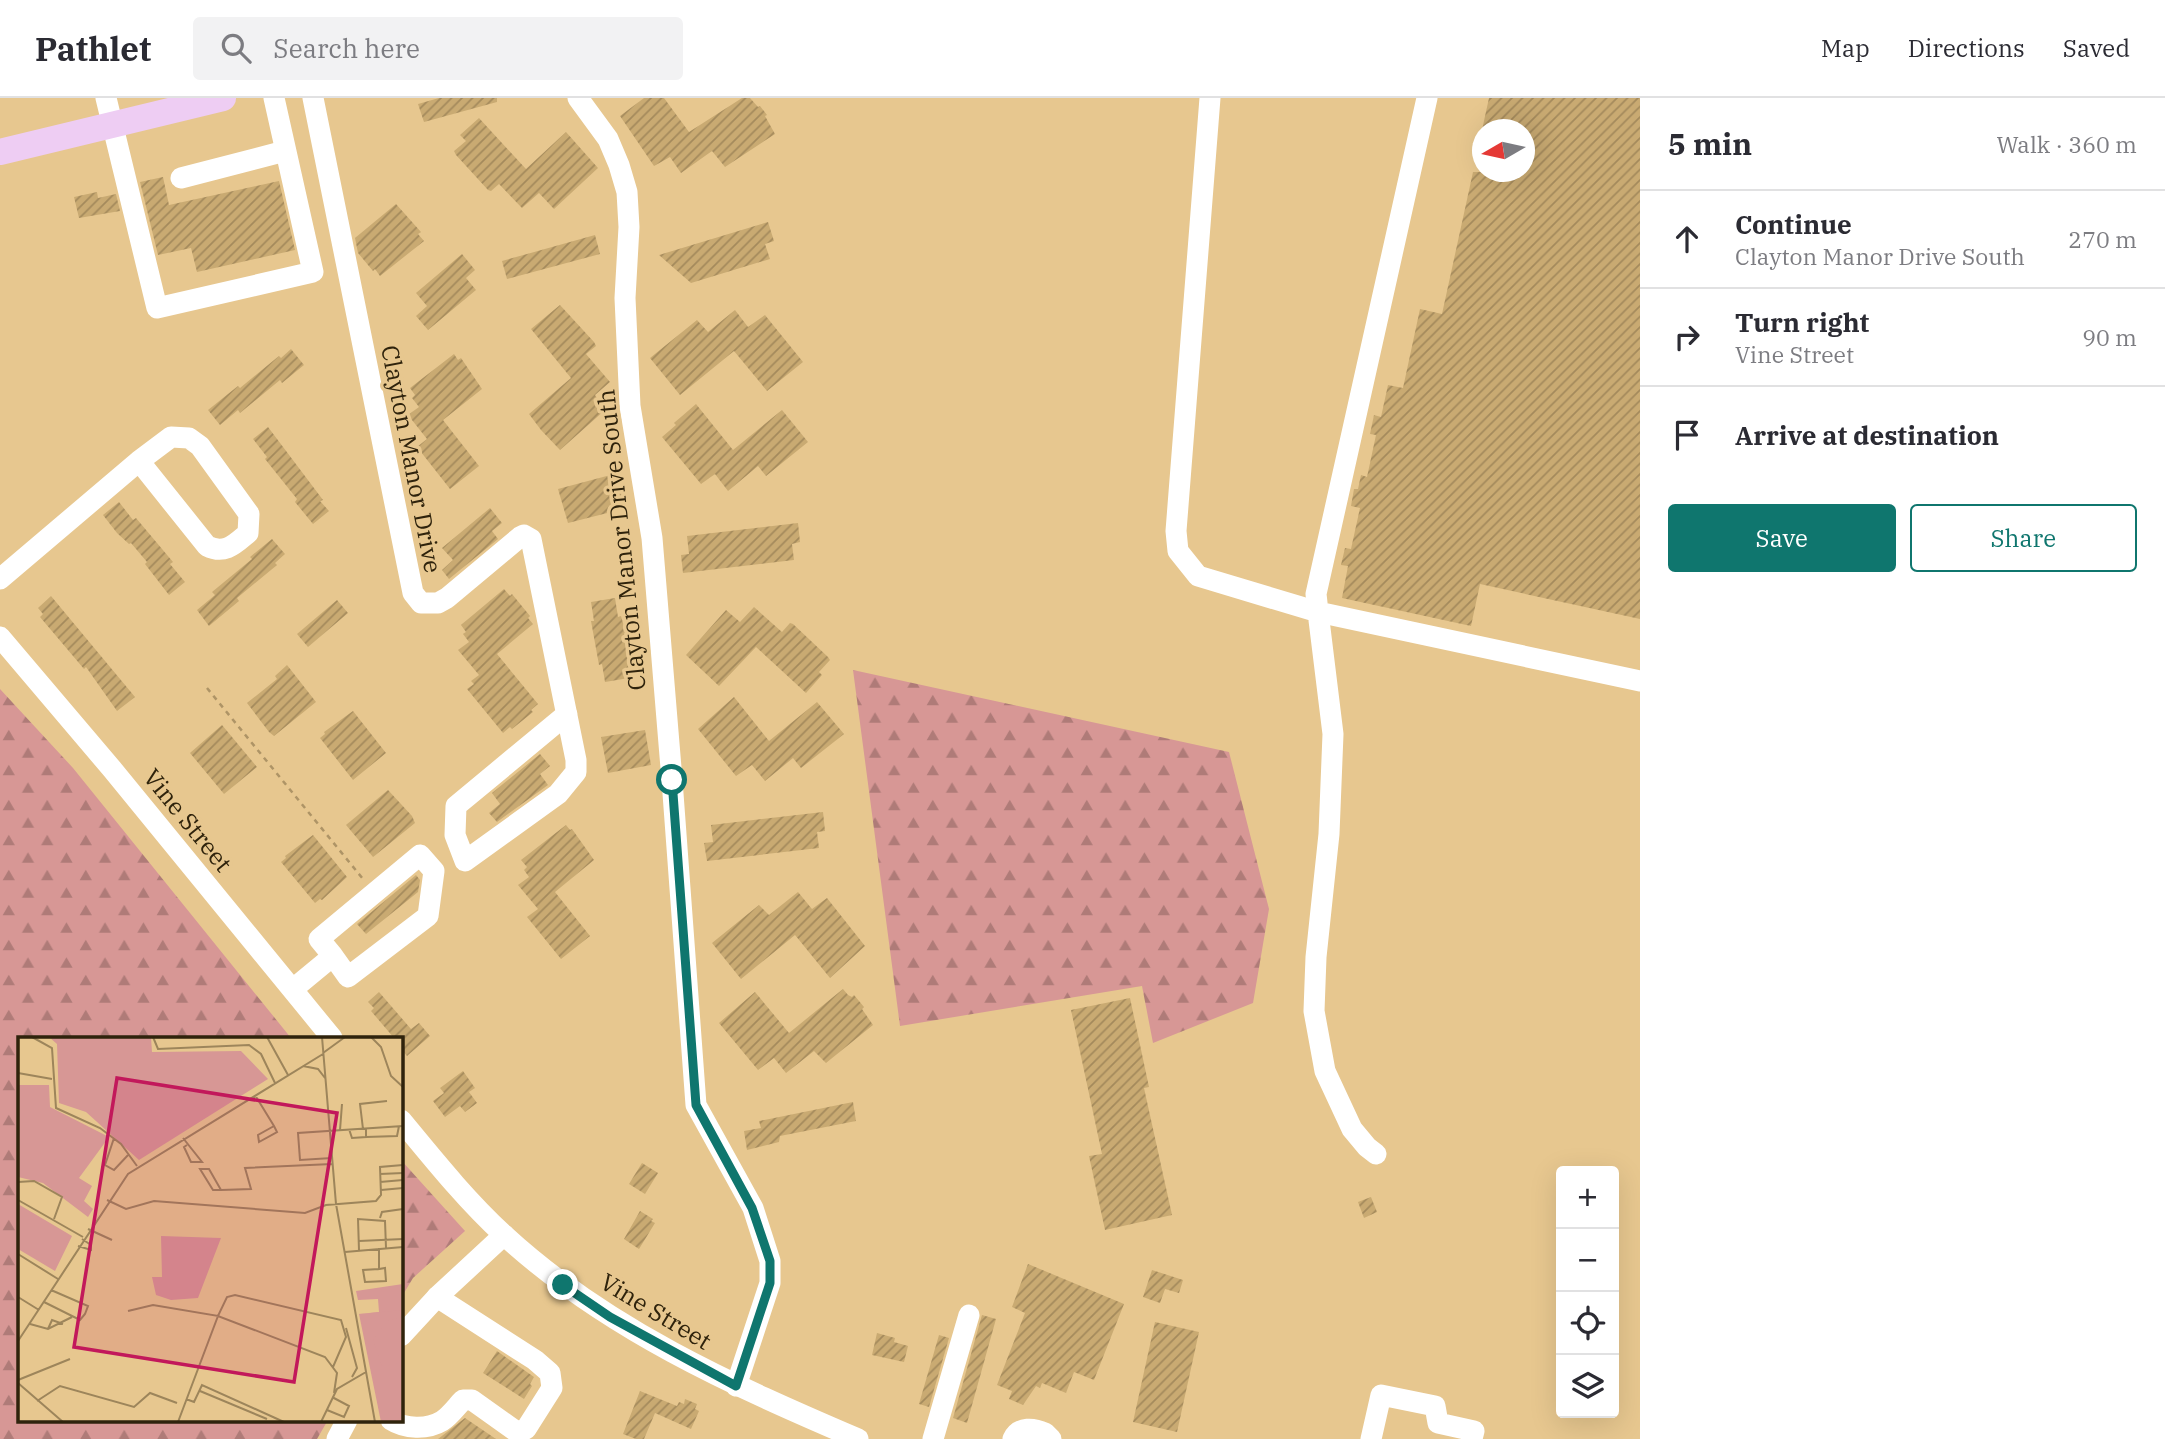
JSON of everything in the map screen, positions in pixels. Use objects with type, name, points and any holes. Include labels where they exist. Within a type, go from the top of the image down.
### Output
[{"type":"main road","points":[[0,152],[223,98]]},
{"type":"street","points":[[106,98],[157,308],[313,272],[274,98]]},
{"type":"street","name":"Clayton Manor Drive","points":[[313,98],[412,593],[421,603],[438,603],[520,537],[531,539],[567,714],[576,760],[574,776],[558,794],[465,861],[455,835],[456,806],[567,714]]},
{"type":"street","name":"Clayton Manor Drive South","points":[[578,98],[608,139],[627,192],[629,227],[625,298],[630,406],[652,538],[696,1105],[752,1208],[770,1261],[770,1283],[736,1386]]},
{"type":"street","points":[[1210,98],[1176,531],[1178,551],[1198,576],[1318,612],[1640,681]]},
{"type":"street","points":[[1376,1154],[1352,1129],[1325,1071],[1314,1011],[1316,957],[1329,834],[1334,734],[1316,594],[1427,98]]},
{"type":"street","points":[[181,178],[285,151]]},
{"type":"street","points":[[0,579],[139,461],[171,437],[189,438],[200,446],[249,514],[248,533],[229,548],[216,551],[207,546],[139,461]]},
{"type":"street","name":"Vine Street","points":[[0,637],[113,769],[331,1037]]},
{"type":"street","points":[[420,855],[433,871],[428,916],[348,976],[333,956],[319,939],[420,855]]},
{"type":"street","points":[[293,989],[333,956]]},
{"type":"street","name":"Vine Street","points":[[402,1121],[467,1199],[504,1235],[563,1285],[610,1317],[736,1386],[858,1439]]},
{"type":"street","points":[[402,1335],[437,1297],[504,1235]]},
{"type":"street","points":[[394,1422],[423,1428],[441,1421],[463,1400],[472,1400],[517,1432],[526,1429],[552,1388],[550,1373],[535,1360],[437,1297]]},
{"type":"street","points":[[933,1439],[969,1315]]},
{"type":"street","points":[[1371,1439],[1381,1395],[1435,1406],[1438,1423],[1474,1431],[1472,1439]]},
{"type":"street","points":[[337,1439],[346,1422]]},
{"type":"street","points":[[1013,1439],[1015,1434],[1026,1429],[1045,1433],[1051,1439]]},
{"type":"path","points":[[207,688],[374,893]]},
{"type":"green space","points":[[853,670],[1229,752],[1269,909],[1253,1003],[1153,1043],[1142,986],[900,1026]]},
{"type":"green space","points":[[0,689],[73,768],[290,1037],[18,1037],[18,1422],[327,1422],[317,1439],[0,1439]]},
{"type":"green space","points":[[402,1161],[465,1231],[413,1278],[402,1296]]},
{"type":"building","points":[[439,98],[497,98],[497,102],[424,122],[418,104]]},
{"type":"building","points":[[644,98],[664,98],[689,132],[742,98],[750,98],[767,115],[765,116],[775,134],[725,167],[712,151],[681,173],[670,157],[654,166],[620,116]]},
{"type":"building","points":[[1489,98],[1640,98],[1640,619],[1480,584],[1471,626],[1342,598],[1348,566],[1341,565],[1345,548],[1351,549],[1360,508],[1351,506],[1354,489],[1358,489],[1361,475],[1367,477],[1376,435],[1370,434],[1374,415],[1381,417],[1388,385],[1403,388],[1420,309],[1442,314],[1472,177],[1472,182],[1535,182],[1535,119],[1484,119]]},
{"type":"building","points":[[479,118],[526,169],[566,132],[598,168],[554,209],[539,193],[522,208],[499,184],[491,191],[488,190],[454,151],[466,141],[460,135]]},
{"type":"building","points":[[163,177],[169,205],[279,181],[295,250],[197,272],[191,248],[158,255],[140,182]]},
{"type":"building","points":[[97,192],[98,198],[116,194],[120,211],[79,218],[74,197]]},
{"type":"building","points":[[396,204],[421,232],[418,234],[424,241],[380,276],[358,253],[355,238]]},
{"type":"building","points":[[768,222],[774,241],[765,244],[770,259],[691,283],[659,255]]},
{"type":"building","points":[[595,235],[600,254],[507,279],[502,261]]},
{"type":"building","points":[[462,254],[475,270],[466,278],[476,290],[428,330],[416,316],[427,306],[416,293]]},
{"type":"building","points":[[560,305],[594,342],[596,346],[586,354],[610,382],[595,395],[605,410],[560,450],[529,414],[571,378],[531,329]]},
{"type":"building","points":[[735,310],[748,327],[765,315],[803,362],[767,391],[734,351],[680,395],[650,358],[697,320],[708,332]]},
{"type":"building","points":[[291,349],[304,365],[220,425],[208,410]]},
{"type":"building","points":[[454,354],[458,360],[461,358],[482,389],[443,420],[479,466],[450,489],[417,447],[427,439],[408,415],[419,407],[412,398],[415,395],[410,388]]},
{"type":"building","points":[[696,404],[733,450],[782,410],[808,442],[766,476],[758,466],[728,491],[715,474],[701,484],[662,437]]},
{"type":"building","points":[[268,427],[329,511],[313,524],[253,439]]},
{"type":"building","points":[[618,473],[627,508],[568,523],[558,489]]},
{"type":"building","points":[[119,502],[173,562],[170,564],[185,582],[169,595],[145,564],[147,562],[103,515]]},
{"type":"building","points":[[490,508],[502,523],[492,531],[498,539],[449,579],[442,570],[453,560],[442,548]]},
{"type":"building","points":[[798,523],[800,542],[792,544],[794,560],[683,573],[681,555],[689,554],[687,536]]},
{"type":"building","points":[[272,539],[285,554],[275,563],[277,565],[237,598],[239,601],[209,626],[197,610],[215,595],[212,592]]},
{"type":"building","points":[[504,589],[510,596],[512,594],[530,616],[528,618],[533,624],[497,654],[538,704],[531,710],[533,712],[503,733],[467,689],[474,684],[471,681],[479,675],[458,650],[469,642],[461,625]]},
{"type":"building","points":[[51,596],[135,697],[117,711],[86,667],[84,669],[40,617],[43,614],[38,608]]},
{"type":"building","points":[[615,598],[618,617],[621,616],[626,633],[629,678],[605,682],[591,621],[594,621],[591,602]]},
{"type":"building","points":[[337,600],[348,613],[308,647],[297,634]]},
{"type":"building","points":[[754,607],[782,632],[790,623],[793,624],[830,660],[819,672],[822,675],[806,693],[756,647],[719,686],[686,655],[726,610],[740,622]]},
{"type":"building","points":[[287,665],[316,702],[274,736],[247,703],[277,679],[275,676]]},
{"type":"building","points":[[734,697],[769,741],[817,702],[844,734],[801,768],[793,758],[765,781],[752,765],[736,776],[698,729]]},
{"type":"building","points":[[353,711],[386,753],[353,780],[320,738],[324,732]]},
{"type":"building","points":[[222,725],[257,767],[224,794],[190,753]]},
{"type":"building","points":[[645,730],[651,765],[608,773],[601,737]]},
{"type":"building","points":[[540,754],[550,766],[540,774],[548,785],[497,822],[489,813],[500,804],[492,793]]},
{"type":"building","points":[[388,790],[412,816],[415,823],[373,857],[346,825]]},
{"type":"building","points":[[823,812],[825,831],[817,832],[819,848],[707,861],[704,843],[713,842],[711,825]]},
{"type":"building","points":[[566,825],[572,829],[594,860],[555,892],[590,936],[561,959],[527,917],[538,909],[518,885],[529,877],[524,870],[527,867],[521,860]]},
{"type":"building","points":[[313,835],[347,877],[315,903],[281,862]]},
{"type":"building","points":[[416,875],[420,880],[418,892],[366,934],[357,924]]},
{"type":"building","points":[[798,892],[812,909],[827,898],[865,946],[830,978],[795,935],[741,979],[712,943],[759,905],[769,915]]},
{"type":"building","points":[[843,989],[848,995],[854,995],[864,1007],[862,1009],[873,1025],[826,1063],[814,1051],[786,1073],[774,1058],[758,1070],[719,1023],[755,992],[789,1033]]},
{"type":"building","points":[[379,992],[411,1029],[419,1023],[430,1036],[407,1056],[402,1050],[402,1037],[393,1037],[371,1011],[374,1008],[368,1002]]},
{"type":"building","points":[[1130,998],[1149,1087],[1144,1088],[1172,1215],[1105,1230],[1089,1156],[1102,1154],[1071,1010]]},
{"type":"building","points":[[463,1071],[475,1088],[469,1092],[477,1103],[465,1112],[460,1106],[445,1117],[433,1101],[444,1093],[440,1088]]},
{"type":"building","points":[[853,1102],[856,1121],[780,1136],[779,1142],[747,1150],[744,1131],[761,1128],[759,1121]]},
{"type":"building","points":[[642,1163],[658,1173],[645,1194],[629,1184]]},
{"type":"building","points":[[1371,1197],[1377,1212],[1364,1218],[1358,1202]]},
{"type":"building","points":[[640,1211],[655,1223],[639,1249],[624,1239]]},
{"type":"building","points":[[1028,1264],[1124,1304],[1094,1380],[1074,1372],[1066,1393],[1042,1383],[1040,1388],[1036,1386],[1023,1405],[1009,1399],[1012,1391],[997,1385],[1025,1313],[1012,1307]]},
{"type":"building","points":[[1152,1270],[1183,1280],[1179,1293],[1165,1289],[1160,1303],[1143,1297]]},
{"type":"building","points":[[982,1315],[996,1319],[967,1423],[953,1418]]},
{"type":"building","points":[[1155,1322],[1199,1332],[1177,1432],[1133,1422]]},
{"type":"building","points":[[877,1333],[895,1338],[894,1342],[908,1346],[904,1362],[872,1355]]},
{"type":"building","points":[[939,1335],[949,1338],[929,1407],[919,1404]]},
{"type":"building","points":[[497,1351],[534,1377],[524,1399],[483,1373]]},
{"type":"building","points":[[640,1391],[677,1406],[679,1402],[684,1404],[685,1399],[697,1404],[695,1409],[699,1411],[691,1429],[655,1413],[644,1439],[623,1434]]},
{"type":"building","points":[[465,1418],[496,1439],[438,1439]]},
{"type":"route","points":[[563,1285],[610,1317],[736,1386],[770,1283],[770,1261],[752,1208],[696,1105],[672,780]]}]
